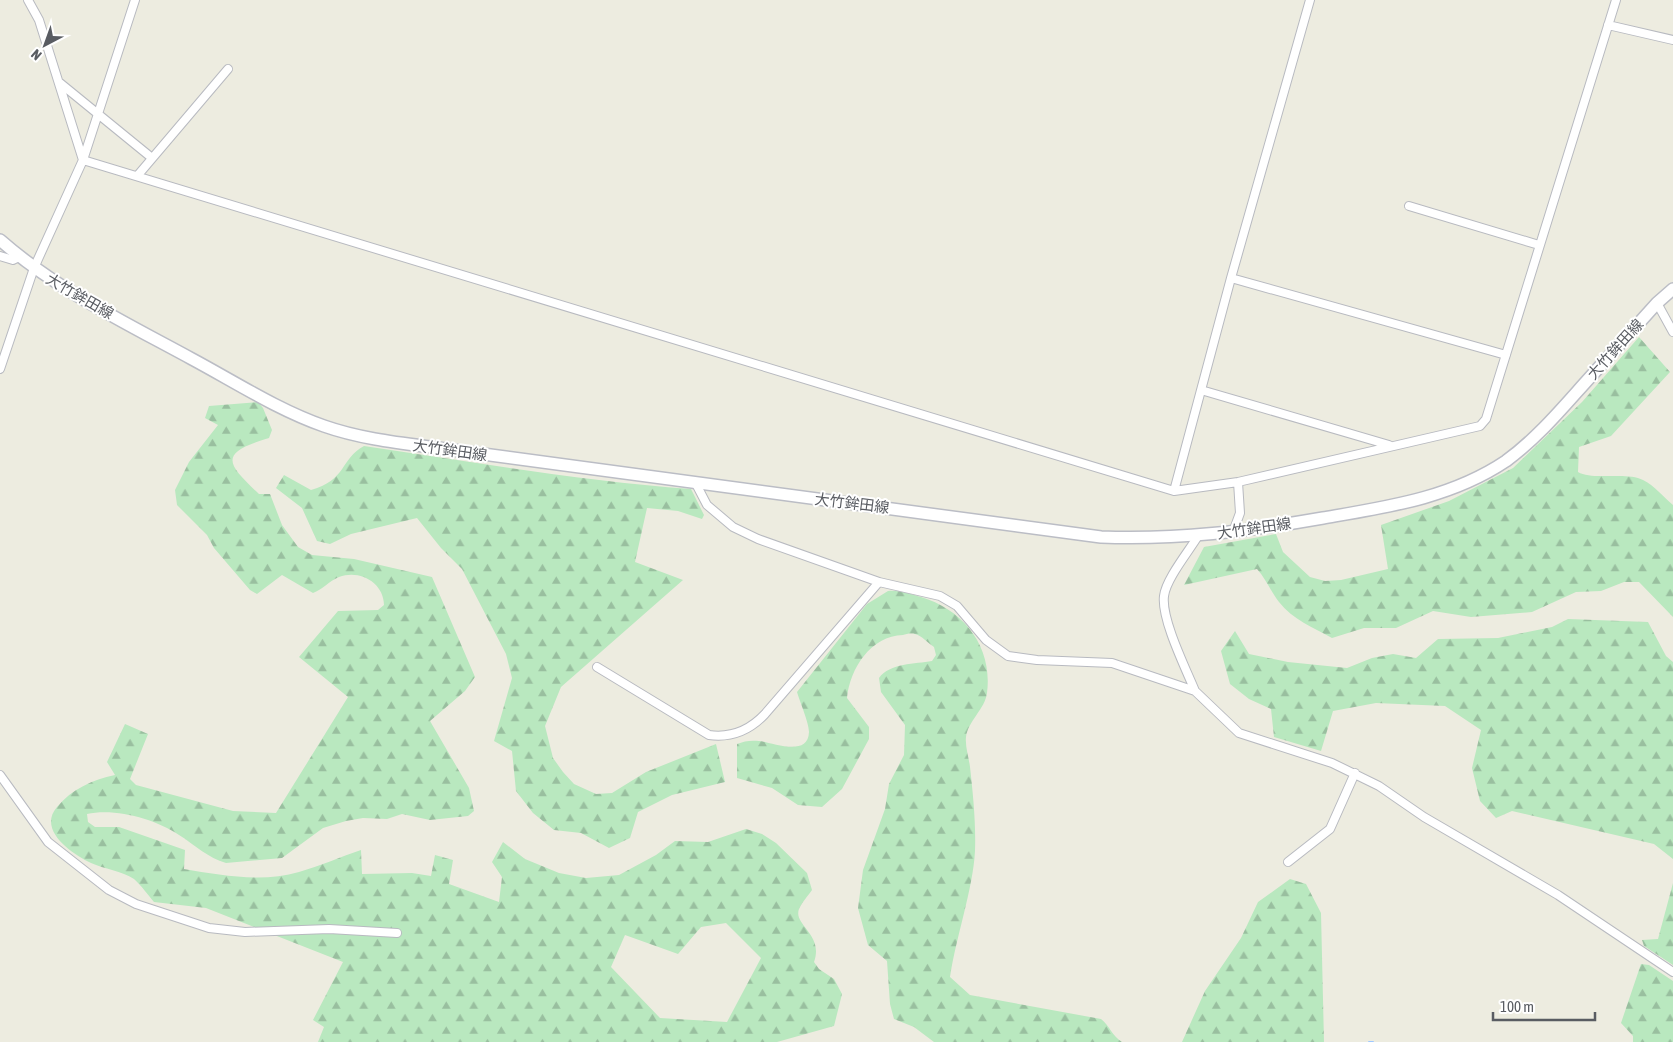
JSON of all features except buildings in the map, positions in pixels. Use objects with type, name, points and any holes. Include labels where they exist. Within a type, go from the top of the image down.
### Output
[{"type":"main road","name":"大竹鉾田線","points":[[0,240],[34,268],[74,294],[252,392],[322,425],[363,437],[1101,537],[1198,536],[1233,532],[1414,501],[1446,491],[1504,462],[1543,431],[1657,302],[1673,289]]},
{"type":"street","points":[[28,0],[39,20],[83,160]]},
{"type":"street","points":[[0,369],[34,268],[83,160],[135,0]]},
{"type":"street","points":[[1174,491],[1231,278],[1310,0]]},
{"type":"street","points":[[83,160],[138,175],[477,281],[496,285],[1174,491],[1238,482],[1480,426],[1486,419],[1616,0]]},
{"type":"street","points":[[1608,25],[1673,40]]},
{"type":"street","points":[[138,175],[228,69]]},
{"type":"street","points":[[60,82],[152,158]]},
{"type":"street","points":[[1409,206],[1539,245]]},
{"type":"street","points":[[0,256],[13,260],[19,257]]},
{"type":"street","points":[[1231,278],[1506,355]]},
{"type":"street","points":[[496,285],[504,294]]},
{"type":"street","points":[[1657,302],[1673,332]]},
{"type":"street","points":[[1201,390],[1391,446]]},
{"type":"street","points":[[695,482],[707,505],[733,527],[758,539],[879,582],[926,591],[946,599],[963,612],[992,646],[1008,656],[1037,660],[1112,663],[1195,691]]},
{"type":"street","points":[[1233,532],[1240,513],[1238,482]]},
{"type":"street","points":[[1198,536],[1170,581],[1164,596],[1173,637],[1195,691],[1239,733],[1332,763],[1380,786],[1424,817],[1558,895],[1673,972]]},
{"type":"street","points":[[597,667],[708,735],[717,736],[745,730],[760,719],[879,582]]},
{"type":"street","points":[[1288,862],[1330,829],[1355,774]]},
{"type":"street","points":[[0,776],[48,842],[109,890],[136,904],[209,928],[244,932],[329,929],[397,933]]},
{"type":"green space","points":[[1639,337],[1670,372],[1611,436],[1579,447],[1578,472],[1592,476],[1636,477],[1651,485],[1673,505],[1673,617],[1639,582],[1624,582],[1601,591],[1576,592],[1532,612],[1471,617],[1433,611],[1396,628],[1364,628],[1332,638],[1304,623],[1284,608],[1257,569],[1184,585],[1204,547],[1276,534],[1283,552],[1310,577],[1325,581],[1341,580],[1388,569],[1381,525],[1449,501],[1513,468],[1582,402]]},
{"type":"green space","points":[[258,402],[263,408],[272,430],[269,438],[241,449],[235,454],[233,460],[234,467],[259,494],[270,494],[282,525],[298,547],[312,555],[354,559],[432,577],[475,677],[465,691],[430,721],[469,788],[474,811],[468,816],[430,820],[402,814],[387,819],[363,818],[346,821],[323,828],[282,858],[226,863],[207,855],[169,829],[135,816],[110,812],[87,814],[88,822],[95,827],[119,827],[185,850],[184,869],[241,877],[285,875],[307,870],[361,850],[362,874],[412,873],[431,876],[435,855],[453,860],[449,884],[499,902],[502,877],[492,862],[503,842],[525,859],[559,873],[586,878],[619,875],[656,855],[675,841],[708,842],[746,829],[762,834],[776,843],[807,873],[812,890],[800,906],[798,915],[815,944],[814,962],[819,969],[834,979],[842,994],[834,1026],[777,1042],[318,1042],[324,1027],[313,1020],[343,962],[206,908],[154,902],[134,879],[91,863],[75,854],[59,840],[51,824],[52,816],[57,807],[76,790],[90,783],[115,775],[107,762],[125,724],[148,734],[130,779],[136,785],[233,811],[276,813],[348,697],[299,657],[338,611],[378,610],[384,605],[380,590],[375,584],[355,575],[339,577],[313,593],[282,575],[257,594],[250,590],[214,548],[207,535],[177,505],[175,490],[189,462],[218,425],[205,418],[209,406]],"holes":[[[726,923],[761,958],[727,1022],[660,1018],[611,967],[625,935],[678,954],[701,927]]]},
{"type":"green space","points":[[364,446],[568,476],[691,489],[704,515],[702,519],[678,511],[647,508],[635,562],[683,580],[561,687],[545,726],[553,758],[563,772],[574,784],[596,794],[612,793],[646,772],[716,744],[725,782],[672,795],[638,812],[630,838],[609,848],[581,833],[554,830],[533,813],[516,791],[512,751],[494,741],[512,678],[506,654],[462,569],[441,548],[417,518],[351,534],[330,544],[317,541],[302,508],[276,488],[284,475],[311,490],[323,486],[337,475],[356,451]]},
{"type":"green space","points":[[888,591],[921,597],[936,603],[962,621],[980,646],[988,676],[986,699],[967,731],[966,737],[975,820],[974,866],[950,977],[970,995],[1101,1019],[1122,1042],[934,1042],[914,1027],[894,1019],[890,1004],[887,961],[868,945],[858,908],[863,870],[885,809],[889,784],[904,755],[905,725],[881,692],[879,678],[890,669],[896,667],[932,661],[936,655],[934,647],[922,637],[909,634],[881,641],[872,647],[858,665],[849,687],[847,698],[869,727],[869,739],[842,789],[822,807],[798,805],[772,788],[737,778],[737,744],[756,741],[788,747],[803,745],[807,740],[809,728],[797,692],[867,604]]},
{"type":"green space","points":[[1568,619],[1648,622],[1666,656],[1673,662],[1673,859],[1654,844],[1512,811],[1496,818],[1480,801],[1472,768],[1481,730],[1445,706],[1376,703],[1333,711],[1321,751],[1274,737],[1271,709],[1249,699],[1230,684],[1221,651],[1235,631],[1249,654],[1288,662],[1347,668],[1372,658],[1393,654],[1416,658],[1438,639],[1498,638],[1552,627]]},
{"type":"green space","points":[[1290,879],[1306,884],[1321,913],[1324,1042],[1182,1042],[1205,991],[1241,938],[1258,902]]},
{"type":"green space","points":[[1673,883],[1673,965],[1644,946],[1642,940],[1658,939]]},
{"type":"green space","points":[[1641,964],[1649,965],[1673,981],[1673,1042],[1633,1042],[1633,1036],[1621,1023]]}]
